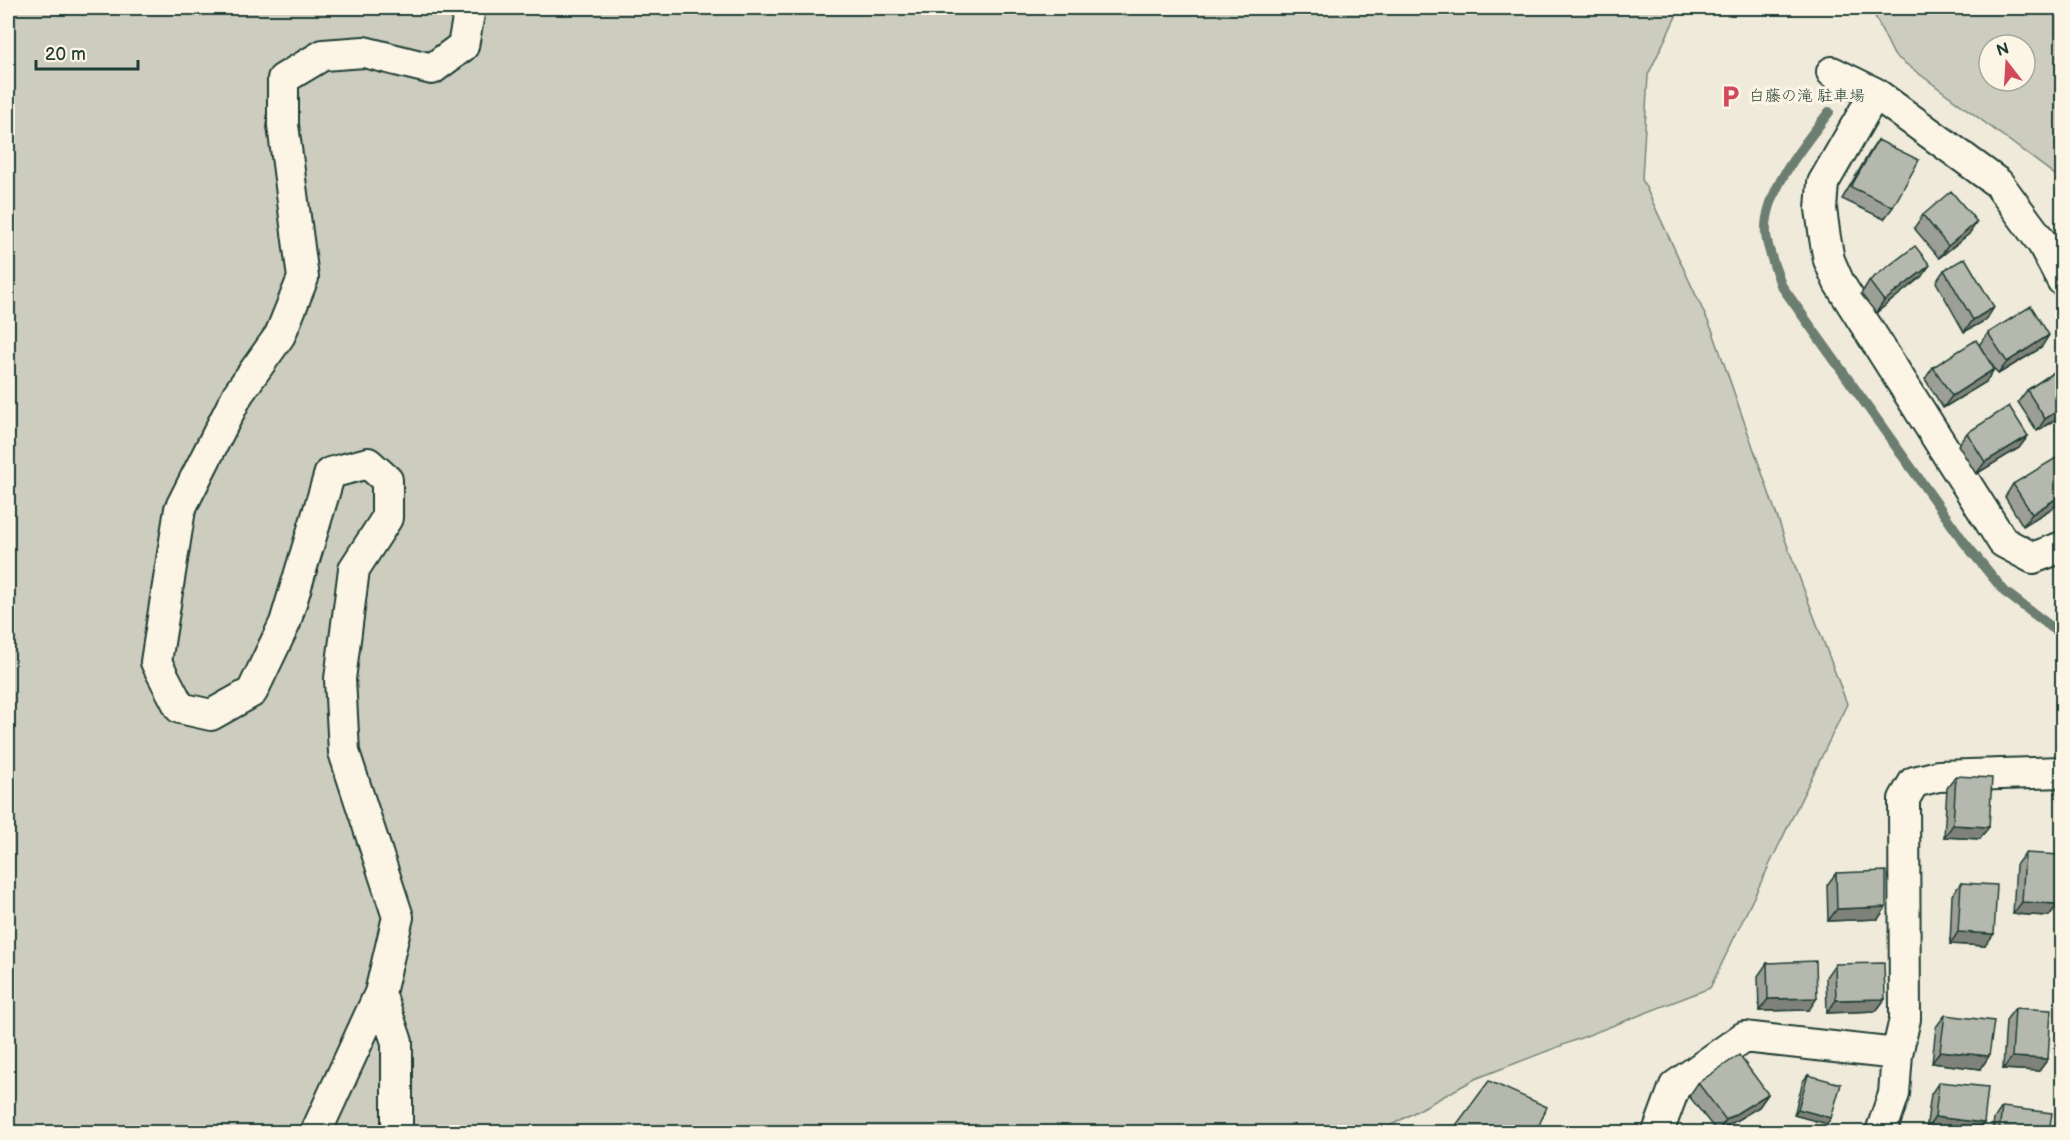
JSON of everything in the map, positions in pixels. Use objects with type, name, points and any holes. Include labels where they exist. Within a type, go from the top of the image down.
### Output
[{"type":"street","points":[[316,1132],[380,993],[398,917],[344,752],[340,679],[354,568],[387,518],[387,480],[368,463],[330,473],[285,623],[252,692],[211,715],[180,708],[156,662],[180,509],[238,394],[280,335],[303,278],[283,125],[283,80],[323,55],[364,52],[432,69],[463,46],[470,8]]},
{"type":"street","points":[[1832,72],[1875,93],[1998,183],[2043,244],[2062,280]]},
{"type":"street","points":[[1875,93],[1823,183],[1821,209],[1829,260],[1839,283],[2003,542],[2033,558],[2062,547]]},
{"type":"street","points":[[1881,1132],[1894,1094],[1897,1054],[1905,1019],[1904,799],[1914,782],[1938,776],[2062,772]]},
{"type":"street","points":[[380,993],[397,1042],[397,1132]]},
{"type":"street","points":[[1658,1132],[1675,1086],[1744,1037],[1897,1054]]},
{"type":"shaded area","points":[[8,8],[1680,8],[1648,75],[1642,179],[1713,332],[1786,542],[1847,704],[1710,988],[1475,1079],[1379,1132],[8,1132]]},
{"type":"shaded area","points":[[1871,8],[2062,8],[2062,180],[1894,55]]},
{"type":"building","points":[[1878,140],[1919,160],[1893,207],[1851,187]]},
{"type":"building","points":[[1951,191],[1977,222],[1948,246],[1923,215]]},
{"type":"building","points":[[1915,246],[1930,265],[1884,301],[1869,281]]},
{"type":"building","points":[[1965,258],[1994,307],[1973,320],[1944,270]]},
{"type":"building","points":[[2031,306],[2049,335],[2007,362],[1988,333]]},
{"type":"building","points":[[1976,340],[1994,369],[1952,396],[1933,367]]},
{"type":"building","points":[[2062,367],[2062,408],[2045,419],[2027,390]]},
{"type":"building","points":[[2009,406],[2028,436],[1985,462],[1967,433]]},
{"type":"building","points":[[2056,458],[2062,468],[2062,495],[2032,514],[2013,484]]},
{"type":"building","points":[[1956,776],[1992,778],[1989,827],[1953,825]]},
{"type":"building","points":[[2025,853],[2061,855],[2058,904],[2022,902]]},
{"type":"building","points":[[1886,871],[1886,907],[1837,909],[1836,873]]},
{"type":"building","points":[[1961,883],[1997,885],[1994,934],[1958,932]]},
{"type":"building","points":[[1816,961],[1817,998],[1768,999],[1767,963]]},
{"type":"building","points":[[1884,963],[1885,999],[1836,1000],[1835,964]]},
{"type":"building","points":[[2015,1008],[2051,1010],[2048,1059],[2012,1057]]},
{"type":"building","points":[[1945,1015],[1994,1021],[1989,1056],[1940,1051]]},
{"type":"building","points":[[1739,1055],[1768,1094],[1726,1120],[1698,1083]]},
{"type":"building","points":[[1808,1075],[1841,1084],[1831,1118],[1798,1109]]},
{"type":"building","points":[[1489,1081],[1547,1107],[1536,1132],[1488,1132],[1483,1130],[1481,1132],[1451,1132]]},
{"type":"building","points":[[1939,1082],[1988,1087],[1984,1123],[1935,1117]]},
{"type":"building","points":[[2002,1107],[2052,1113],[2049,1132],[1999,1132]]},
{"type":"building","points":[[1771,1127],[1793,1132],[1769,1132]]},
{"type":"waterway","points":[[1829,112],[1787,170],[1771,202],[1766,235],[1781,285],[1964,542],[2005,592],[2054,629],[2062,632]]},
{"type":"place","name":"白藤の滝 駐車場","points":[[1731,96]]}]
